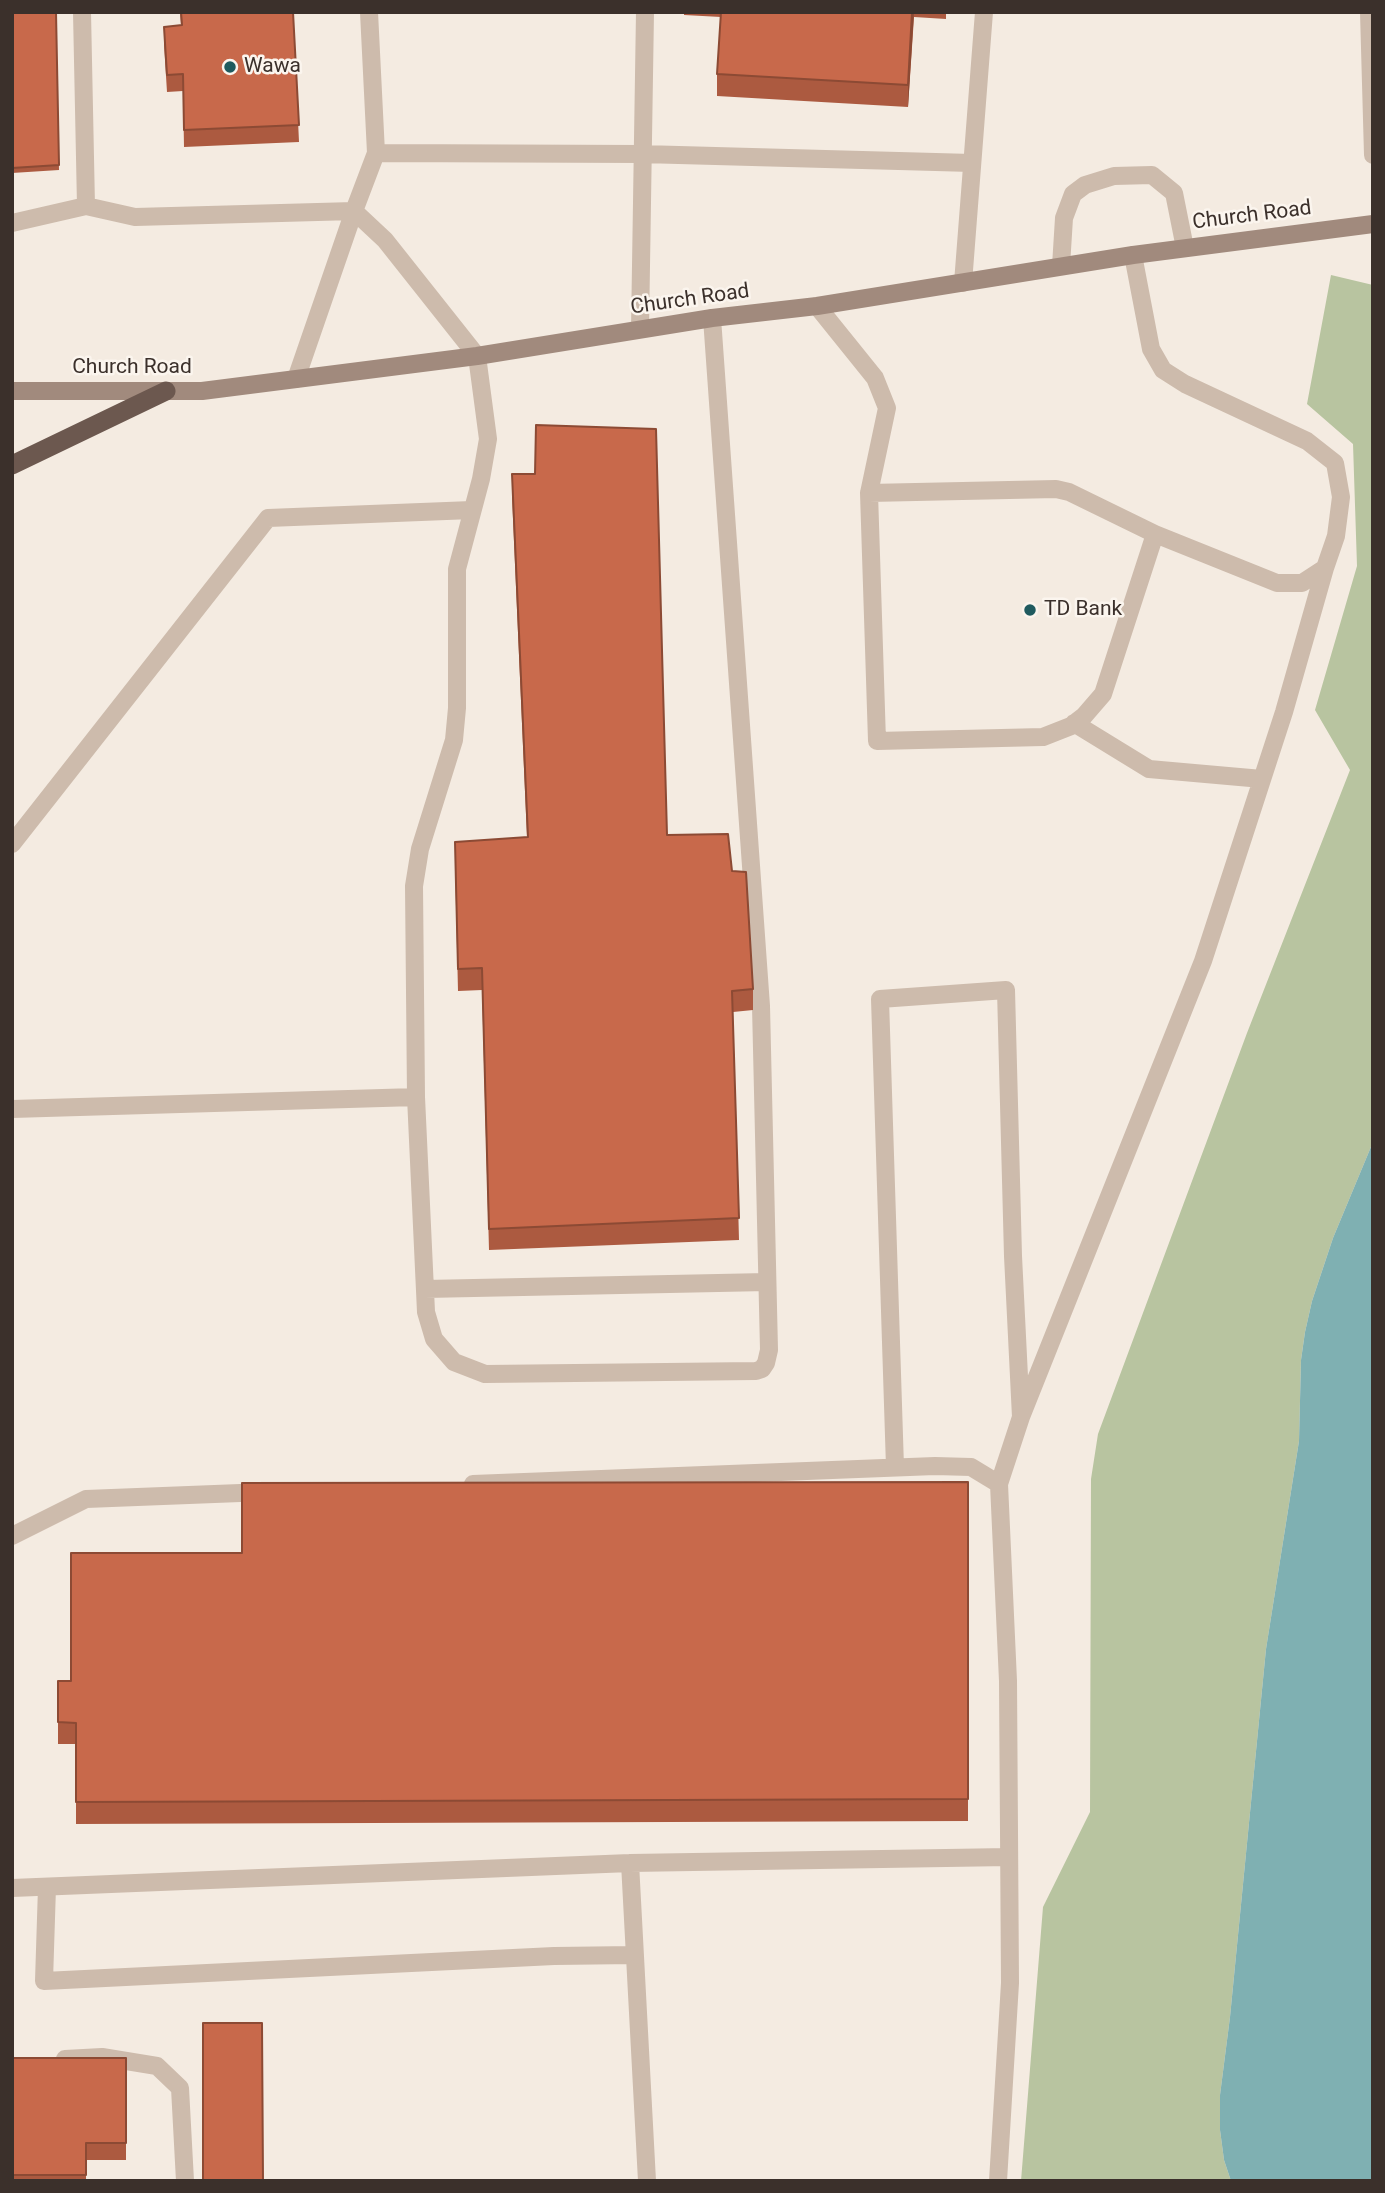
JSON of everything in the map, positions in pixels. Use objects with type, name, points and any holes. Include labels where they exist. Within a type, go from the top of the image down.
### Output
[{"type":"highway","points":[[12,465],[166,391]]},
{"type":"main road","name":"Church Road","points":[[12,391],[202,391],[477,356],[712,318],[817,306],[1133,254],[1373,224]]},
{"type":"street","points":[[82,12],[86,206]]},
{"type":"street","points":[[296,379],[376,153],[369,12]]},
{"type":"street","points":[[640,330],[645,12]]},
{"type":"street","points":[[964,283],[984,12]]},
{"type":"street","points":[[1369,12],[1373,155]]},
{"type":"street","points":[[376,153],[642,154],[972,163]]},
{"type":"street","points":[[1061,266],[1064,218],[1073,194],[1085,185],[1114,176],[1152,175],[1174,193],[1185,248]]},
{"type":"street","points":[[12,223],[86,206],[135,217],[354,211],[385,240],[477,356],[488,439],[481,480],[457,569],[457,708],[454,740],[419,849],[414,886],[416,1097],[426,1312],[434,1339],[454,1362],[485,1374],[756,1371],[762,1369],[766,1363],[769,1350],[761,1006],[712,318]]},
{"type":"street","points":[[998,2181],[1010,1983],[1008,1681],[999,1484],[1021,1417],[1203,961],[1284,712],[1336,536],[1341,497],[1335,463],[1307,441],[1185,384],[1163,370],[1151,349],[1133,254]]},
{"type":"street","points":[[817,306],[875,378],[887,408],[869,493],[877,741],[1044,737],[1074,723],[1096,704],[1103,694],[1155,534]]},
{"type":"street","points":[[869,493],[1056,489],[1069,492],[1155,534],[1277,583],[1302,583],[1325,568]]},
{"type":"street","points":[[12,844],[268,519],[472,510]]},
{"type":"street","points":[[1074,723],[1149,769],[1262,779]]},
{"type":"street","points":[[895,1467],[880,999],[1006,990],[1013,1256],[1021,1417]]},
{"type":"street","points":[[12,1110],[416,1097]]},
{"type":"street","points":[[425,1289],[768,1282]]},
{"type":"street","points":[[451,1485],[895,1467],[971,1467],[999,1484]]},
{"type":"street","points":[[12,1536],[86,1499],[284,1491]]},
{"type":"street","points":[[12,1888],[630,1863],[1009,1857]]},
{"type":"street","points":[[630,1863],[647,2181]]},
{"type":"street","points":[[47,1887],[44,1981],[554,1956],[634,1955]]},
{"type":"street","points":[[51,2059],[102,2057],[157,2066],[180,2088],[186,2181]]},
{"type":"green space","points":[[1331,275],[1373,285],[1373,1142],[1333,1238],[1312,1301],[1301,1360],[1299,1441],[1266,1649],[1220,2095],[1220,2130],[1224,2160],[1231,2181],[1021,2181],[1043,1907],[1090,1812],[1091,1479],[1098,1434],[1247,1033],[1350,770],[1315,710],[1357,566],[1353,444],[1307,404]]},
{"type":"water","points":[[1373,1142],[1373,2181],[1231,2181],[1224,2160],[1220,2130],[1220,2095],[1266,1649],[1299,1441],[1301,1360],[1312,1301],[1333,1238]]},
{"type":"building","points":[[12,12],[56,12],[59,165],[12,168]]},
{"type":"building","name":"Wawa","points":[[181,12],[293,12],[299,125],[184,130],[183,74],[167,75],[164,27],[182,25]]},
{"type":"building","points":[[721,12],[912,12],[908,85],[717,74]]},
{"type":"building","points":[[536,425],[656,429],[667,835],[728,834],[732,871],[746,872],[753,989],[732,991],[739,1218],[489,1229],[482,968],[458,969],[455,842],[528,837],[512,474],[535,474]]},
{"type":"building","points":[[968,1482],[968,1799],[76,1802],[76,1723],[58,1722],[58,1681],[71,1681],[71,1553],[242,1553],[242,1483]]},
{"type":"building","points":[[203,2023],[262,2023],[263,2181],[203,2181]]},
{"type":"building","points":[[12,2058],[126,2058],[126,2143],[86,2143],[86,2175],[12,2175]]},
{"type":"place","name":"Wawa","points":[[230,67]]},
{"type":"place","name":"TD Bank","points":[[1030,610]]}]
